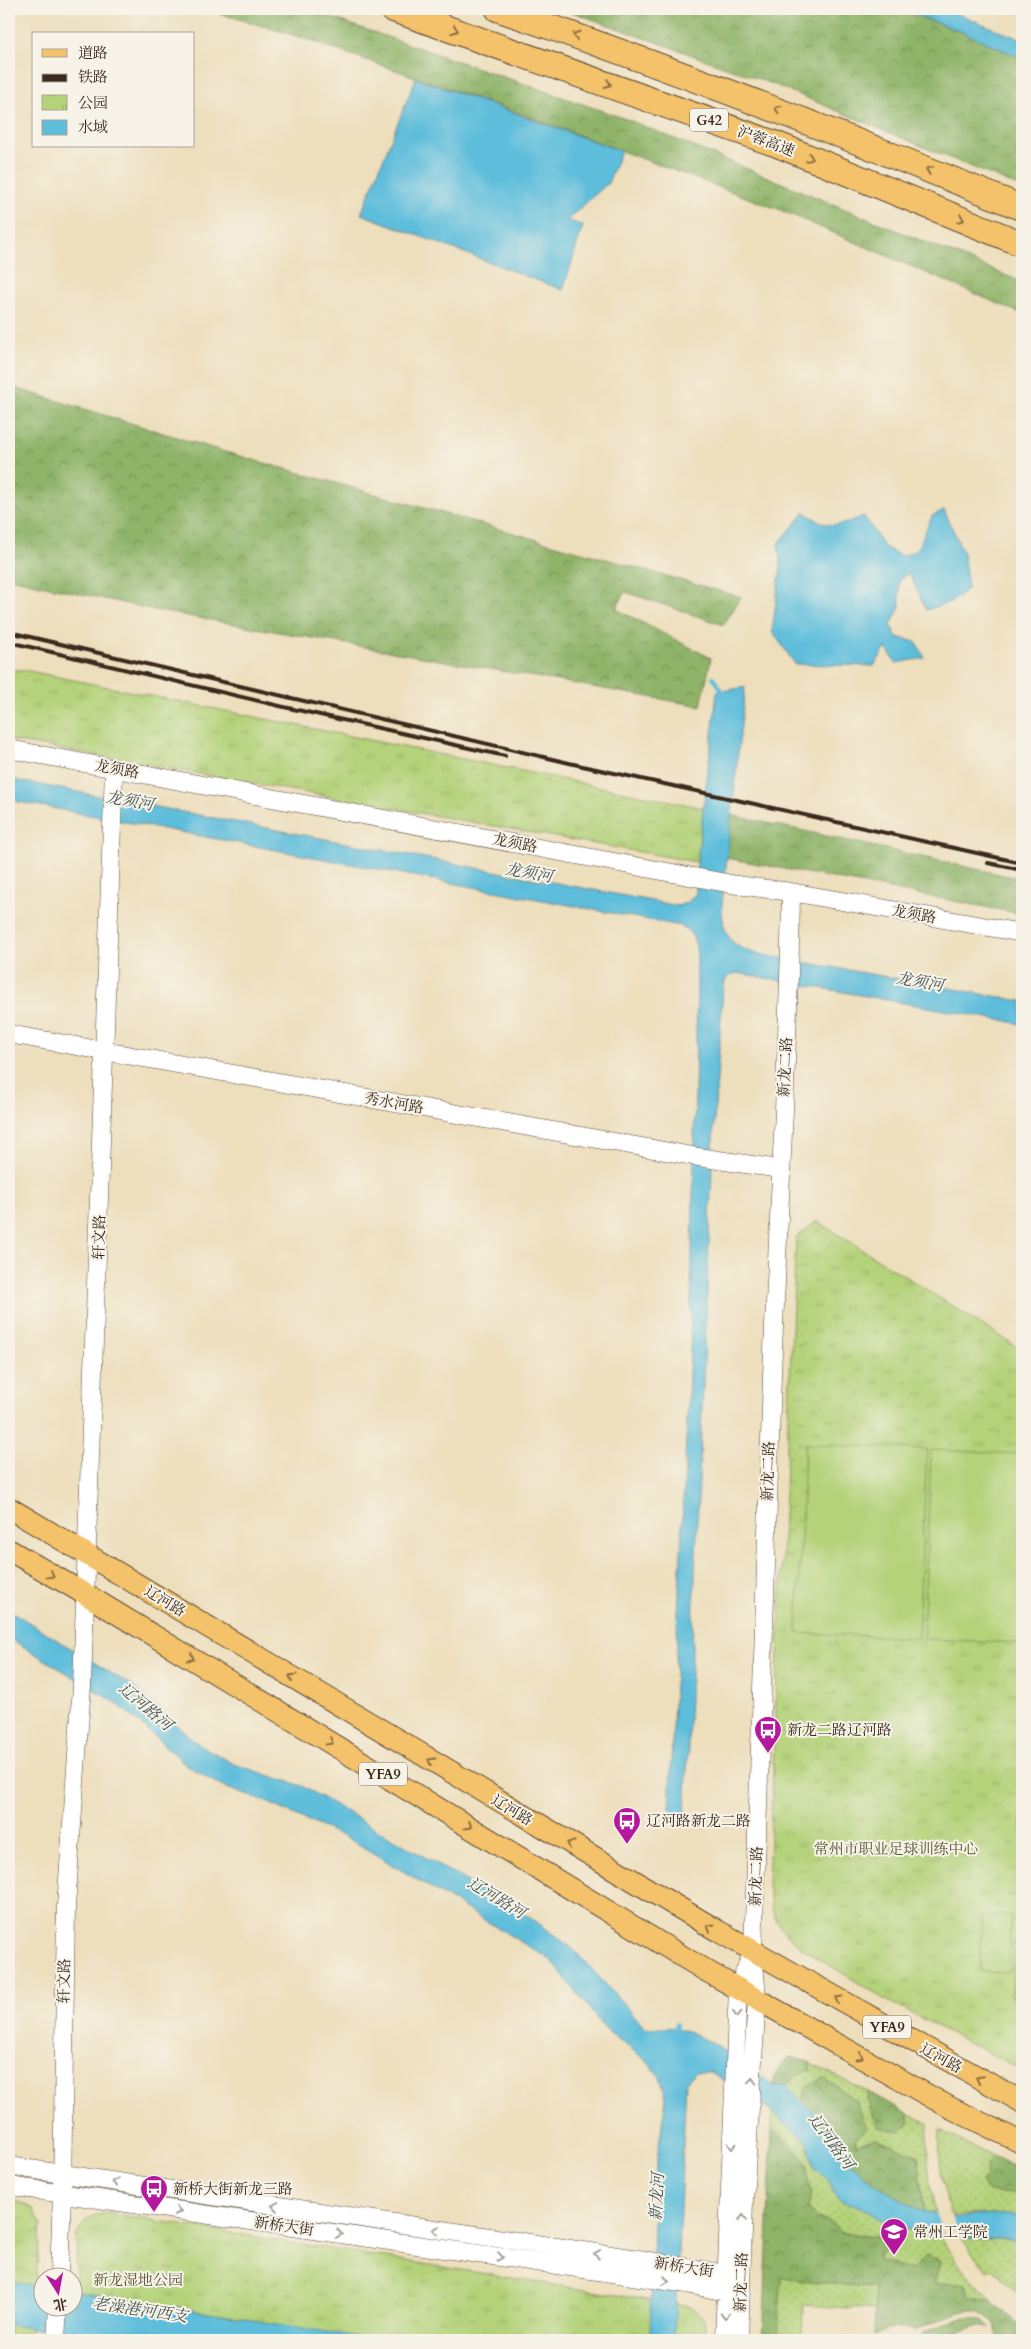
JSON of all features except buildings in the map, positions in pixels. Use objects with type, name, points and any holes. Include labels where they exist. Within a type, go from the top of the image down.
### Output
[{"type":"highway","name":"沪蓉高速","points":[[392,9],[776,144],[1022,244]]},
{"type":"highway","name":"G42","points":[[498,9],[628,53],[781,111],[1022,208]]},
{"type":"main road","name":"辽河路","points":[[9,1508],[753,1951],[1022,2102]]},
{"type":"main road","name":"YFA9","points":[[9,1550],[86,1594],[738,1988],[949,2106],[1022,2143]]},
{"type":"street","name":"龙须路","points":[[9,749],[737,885],[791,892],[1022,933]]},
{"type":"street","name":"轩文路","points":[[59,2266],[66,1907],[84,1642],[110,831],[114,768]]},
{"type":"street","name":"新龙二路","points":[[753,1951],[762,1639],[780,1169],[789,992],[791,892]]},
{"type":"street","name":"秀水河路","points":[[9,1034],[698,1157],[780,1169]]},
{"type":"street","points":[[742,2101],[736,2052],[738,1988],[753,1951]]},
{"type":"street","points":[[742,2101],[753,2058],[757,1998],[753,1951]]},
{"type":"street","name":"新龙二路","points":[[739,2340],[733,2288],[726,2274],[742,2101]]},
{"type":"street","name":"新龙二路","points":[[724,2340],[733,2288],[742,2101]]},
{"type":"street","name":"新桥大街","points":[[9,2166],[645,2269]]},
{"type":"street","name":"新桥大街","points":[[9,2186],[645,2269],[687,2275],[733,2288]]},
{"type":"street","name":"新桥大街","points":[[687,2275],[726,2274]]},
{"type":"street","points":[[56,2340],[57,2316]]},
{"type":"green space","points":[[204,9],[306,9],[629,120],[1022,282],[1022,314],[778,209],[527,116],[300,37]]},
{"type":"green space","points":[[564,9],[899,9],[960,31],[1022,58],[1022,188],[773,84]]},
{"type":"green space","points":[[9,386],[222,451],[741,597],[724,625],[625,592],[616,609],[711,658],[701,706],[159,611],[9,578]]},
{"type":"green space","points":[[9,670],[24,670],[704,808],[697,862],[9,740]]},
{"type":"green space","points":[[731,815],[1022,879],[1022,914],[727,858]]},
{"type":"green space","name":"常州市职业足球训练中心","points":[[817,1221],[1022,1350],[1022,2070],[895,2005],[803,1949],[780,1927],[772,1911],[768,1885],[796,1238]]},
{"type":"green space","points":[[805,1444],[927,1449],[918,1638],[797,1633]]},
{"type":"green space","points":[[931,1450],[1022,1454],[1022,1643],[923,1639]]},
{"type":"green space","points":[[982,1916],[1011,1916],[1009,1972],[980,1971]]},
{"type":"green space","points":[[1014,1942],[1022,1942],[1022,1998],[1012,1998]]},
{"type":"green space","points":[[791,2057],[809,2062],[811,2070],[796,2074],[786,2085],[774,2086],[778,2069]]},
{"type":"green space","points":[[809,2062],[868,2092],[867,2099],[909,2124],[907,2113],[928,2123],[929,2168],[936,2212],[925,2212],[918,2155],[856,2145],[855,2100],[824,2078],[806,2088],[803,2103],[786,2085],[796,2074],[811,2070]]},
{"type":"green space","points":[[824,2078],[855,2100],[867,2128],[855,2139],[856,2145],[876,2138],[918,2156],[925,2212],[918,2210],[884,2190],[851,2165],[817,2116],[803,2103],[806,2088]]},
{"type":"green space","points":[[868,2092],[907,2113],[909,2124],[900,2132],[878,2127],[867,2099]]},
{"type":"green space","points":[[772,2112],[809,2144],[813,2167],[827,2178],[839,2200],[861,2207],[881,2220],[930,2237],[941,2237],[958,2263],[992,2301],[970,2297],[966,2284],[933,2283],[940,2261],[926,2256],[912,2270],[877,2260],[882,2236],[840,2234],[831,2222],[817,2218],[808,2209],[811,2192],[805,2159],[772,2128]]},
{"type":"green space","points":[[772,2128],[805,2159],[811,2192],[808,2209],[817,2218],[831,2222],[840,2234],[882,2236],[886,2248],[877,2260],[912,2270],[926,2256],[940,2262],[934,2283],[966,2284],[970,2297],[992,2301],[1015,2322],[1022,2325],[1022,2340],[1004,2340],[998,2337],[994,2322],[979,2312],[967,2310],[914,2331],[895,2327],[874,2335],[875,2288],[781,2278],[778,2340],[763,2340]]},
{"type":"green space","points":[[940,2130],[993,2157],[986,2164],[987,2175],[982,2181],[988,2192],[1015,2194],[1022,2208],[1022,2216],[992,2214],[951,2216],[941,2174]]},
{"type":"green space","points":[[993,2157],[1022,2171],[1022,2208],[1015,2194],[988,2192],[982,2181],[987,2175],[986,2164]]},
{"type":"green space","points":[[9,2200],[19,2202],[34,2209],[41,2225],[37,2266],[32,2266],[32,2316],[30,2340],[9,2340]]},
{"type":"green space","name":"新龙湿地公园","points":[[108,2213],[691,2307],[704,2318],[706,2340],[74,2340],[75,2316],[82,2316],[82,2266],[76,2266],[77,2235],[83,2224],[89,2218]]},
{"type":"green space","points":[[961,2238],[1022,2240],[1022,2297],[992,2269],[987,2271]]},
{"type":"green space","points":[[780,2278],[875,2288],[875,2310],[803,2305],[802,2338],[806,2340],[778,2340]]},
{"type":"green space","points":[[963,2318],[982,2320],[989,2328],[973,2328],[931,2336],[921,2334],[942,2324]]},
{"type":"water","points":[[899,9],[946,9],[1022,40],[1022,58],[960,31]]},
{"type":"water","points":[[416,78],[621,151],[608,183],[567,220],[583,226],[563,290],[361,214]]},
{"type":"water","points":[[944,510],[963,552],[968,588],[953,601],[926,610],[909,573],[899,580],[900,607],[891,625],[896,637],[916,642],[925,658],[896,663],[886,648],[874,666],[795,664],[772,631],[781,565],[778,544],[805,512],[821,522],[833,525],[846,523],[864,516],[884,547],[902,556],[917,550],[932,516]]},
{"type":"water","points":[[745,687],[722,904],[722,914],[729,937],[740,947],[758,954],[1022,1001],[1022,1024],[737,973],[727,977],[723,987],[714,1123],[685,1816],[669,1808],[690,1354],[697,985],[696,952],[692,937],[681,926],[9,800],[9,779],[678,906],[688,902],[696,893],[697,862],[717,692]]},
{"type":"water","points":[[9,1610],[137,1689],[198,1744],[234,1764],[302,1786],[537,1922],[573,1949],[645,2027],[676,2028],[689,2032],[727,2052],[774,2086],[786,2085],[817,2116],[851,2165],[884,2190],[918,2210],[957,2218],[992,2214],[1022,2216],[1022,2240],[930,2237],[881,2220],[861,2207],[839,2200],[827,2178],[813,2167],[809,2144],[772,2112],[711,2072],[696,2072],[686,2082],[674,2340],[647,2340],[650,2333],[656,2165],[666,2097],[660,2077],[646,2060],[605,2029],[551,1960],[353,1841],[269,1803],[221,1786],[188,1766],[118,1704],[9,1638]]},
{"type":"water","name":"老澡港河西支","points":[[9,2281],[32,2285],[32,2316],[82,2316],[82,2292],[376,2340],[106,2340],[9,2325]]},
{"type":"pier","points":[[936,2211],[950,2214],[962,2240],[946,2240],[941,2232]]},
{"type":"waterway","points":[[713,677],[725,695]]},
{"type":"waterway","points":[[677,1822],[678,1809]]},
{"type":"waterway","points":[[675,2033],[676,2024]]},
{"type":"railway","points":[[9,632],[578,765],[1022,863]]},
{"type":"railway","points":[[9,642],[284,707],[505,756]]},
{"type":"railway","points":[[988,863],[1022,870]]},
{"type":"place","name":"新龙二路辽河路","points":[[768,1754]]},
{"type":"place","name":"辽河路新龙二路","points":[[627,1845]]},
{"type":"place","name":"新桥大街新龙三路","points":[[154,2213]]},
{"type":"place","name":"常州工学院","points":[[894,2256]]},
{"type":"water label","name":"龙须河","points":[[130,800]]},
{"type":"water label","name":"龙须河","points":[[529,872]]},
{"type":"water label","name":"龙须河","points":[[920,981]]},
{"type":"water label","name":"辽河路河","points":[[146,1706]]},
{"type":"water label","name":"辽河路河","points":[[497,1897]]},
{"type":"water label","name":"辽河路河","points":[[832,2141]]},
{"type":"water label","name":"新龙河","points":[[656,2197]]}]
